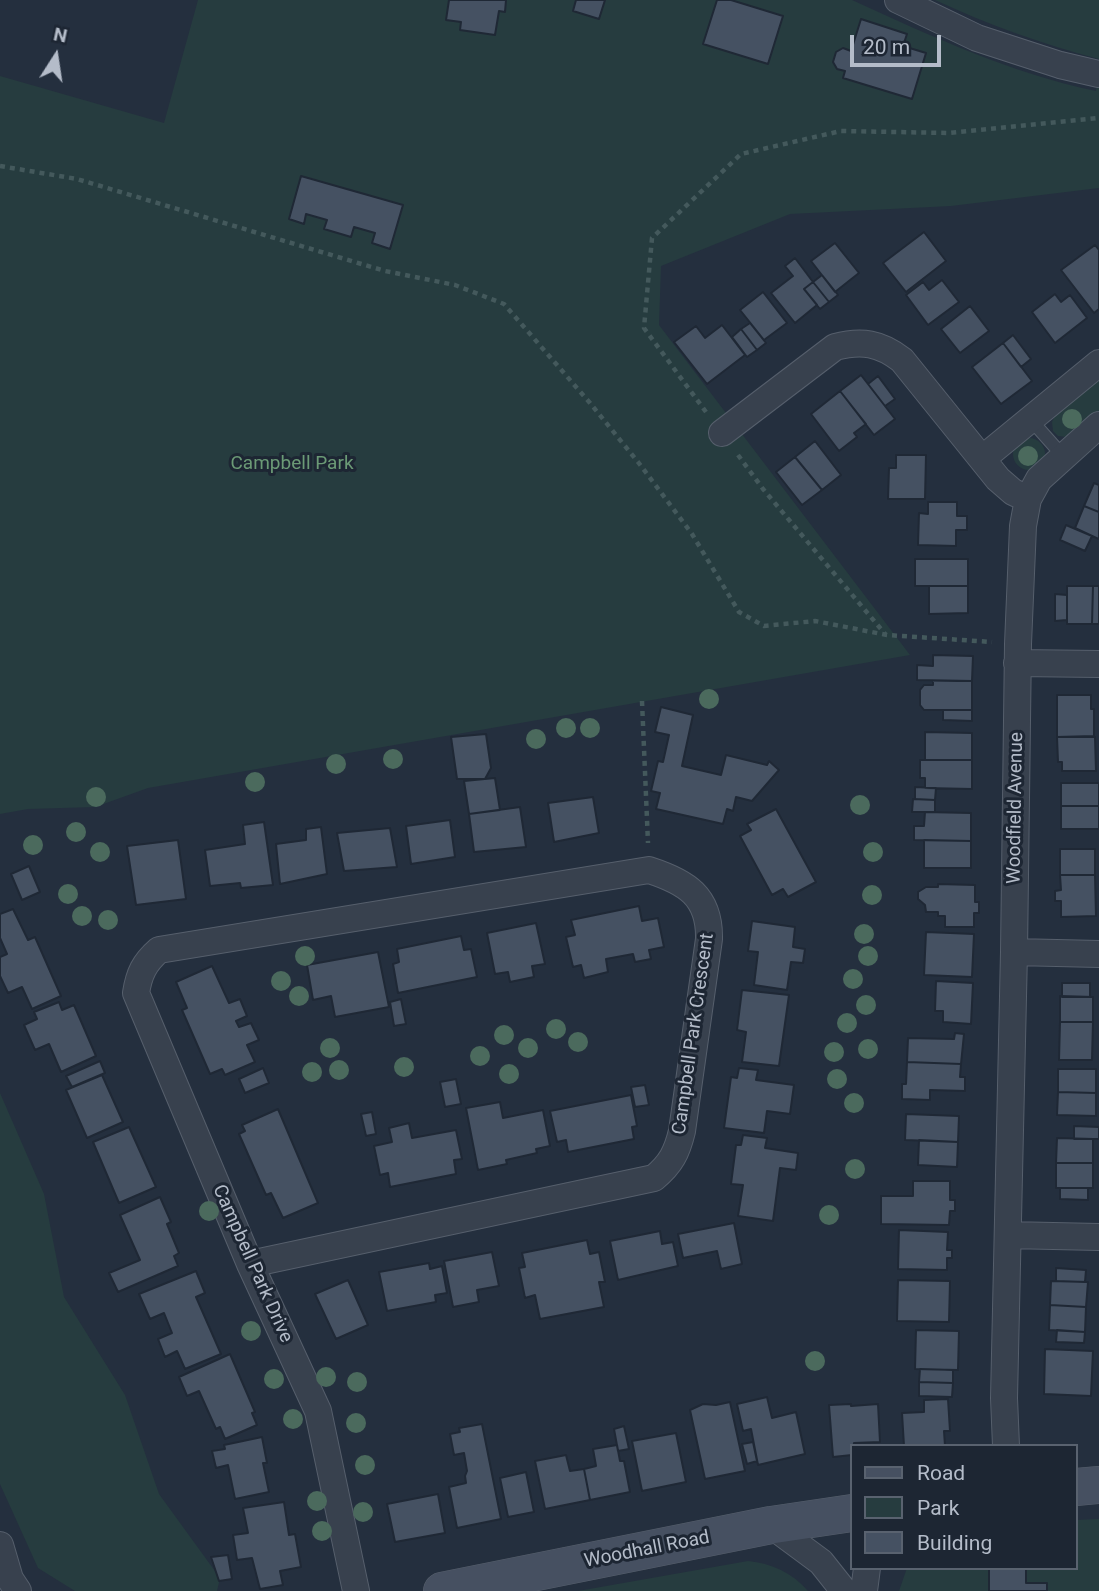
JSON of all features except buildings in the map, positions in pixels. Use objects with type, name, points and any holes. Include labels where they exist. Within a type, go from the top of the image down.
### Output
[{"type":"street","points":[[898,0],[977,38],[1060,65],[1099,74]]},
{"type":"street","points":[[722,433],[835,347],[853,342],[871,343],[889,350],[902,360],[998,479],[1013,492],[1028,499]]},
{"type":"street","points":[[982,459],[1099,363]]},
{"type":"street","name":"Woodfield Avenue","points":[[1006,1444],[1004,1398],[1018,653],[1023,526],[1028,499],[1039,479],[1099,425]]},
{"type":"street","points":[[1018,653],[1099,664]]},
{"type":"street","name":"Campbell Park Drive","points":[[356,1591],[318,1411],[250,1264],[136,993],[139,975],[147,961],[159,950],[649,870]]},
{"type":"street","name":"Campbell Park Crescent","points":[[250,1264],[654,1178],[667,1167],[676,1153],[682,1131],[709,924],[704,904],[691,890],[672,877],[649,870]]},
{"type":"street","points":[[1014,952],[1099,954]]},
{"type":"street","points":[[1008,1235],[1099,1237]]},
{"type":"street","points":[[1078,1487],[1099,1485]]},
{"type":"street","name":"Woodhall Road","points":[[442,1591],[771,1525],[850,1513]]},
{"type":"street","points":[[771,1525],[821,1562],[844,1591]]},
{"type":"street","points":[[0,1545],[9,1579],[18,1591]]},
{"type":"street","points":[[864,1591],[867,1570]]},
{"type":"lane","points":[[1031,420],[1063,456]]},
{"type":"path","points":[[887,635],[763,489],[644,328],[652,238],[741,154],[841,131],[949,133],[1099,118]]},
{"type":"path","points":[[0,166],[77,179],[385,271],[455,285],[504,304],[638,463],[692,534],[739,612],[764,626],[815,621],[887,635],[1018,653]]},
{"type":"path","points":[[642,701],[649,870]]},
{"type":"green space","name":"Campbell Park","points":[[198,0],[852,0],[1002,64],[1096,91],[1099,80],[1099,188],[951,206],[790,214],[661,266],[659,325],[910,655],[148,788],[95,807],[28,809],[0,814],[0,76],[164,123]]},
{"type":"green space","points":[[935,0],[1099,0],[1099,59],[1016,33]]},
{"type":"green space","points":[[1099,377],[1099,413],[1067,437],[1058,436],[1053,431],[1052,422],[1056,414]]},
{"type":"green space","points":[[1029,438],[1040,443],[1045,454],[1040,465],[1029,470],[1018,465],[1013,454],[1018,443]]},
{"type":"green space","points":[[0,1093],[44,1194],[64,1297],[125,1395],[159,1494],[220,1578],[217,1591],[75,1591],[38,1568],[0,1484]]},
{"type":"green space","points":[[1099,1519],[1099,1591],[899,1591],[906,1570],[1078,1570],[1078,1520]]},
{"type":"green space","points":[[748,1561],[781,1570],[796,1579],[808,1591],[578,1591]]}]
